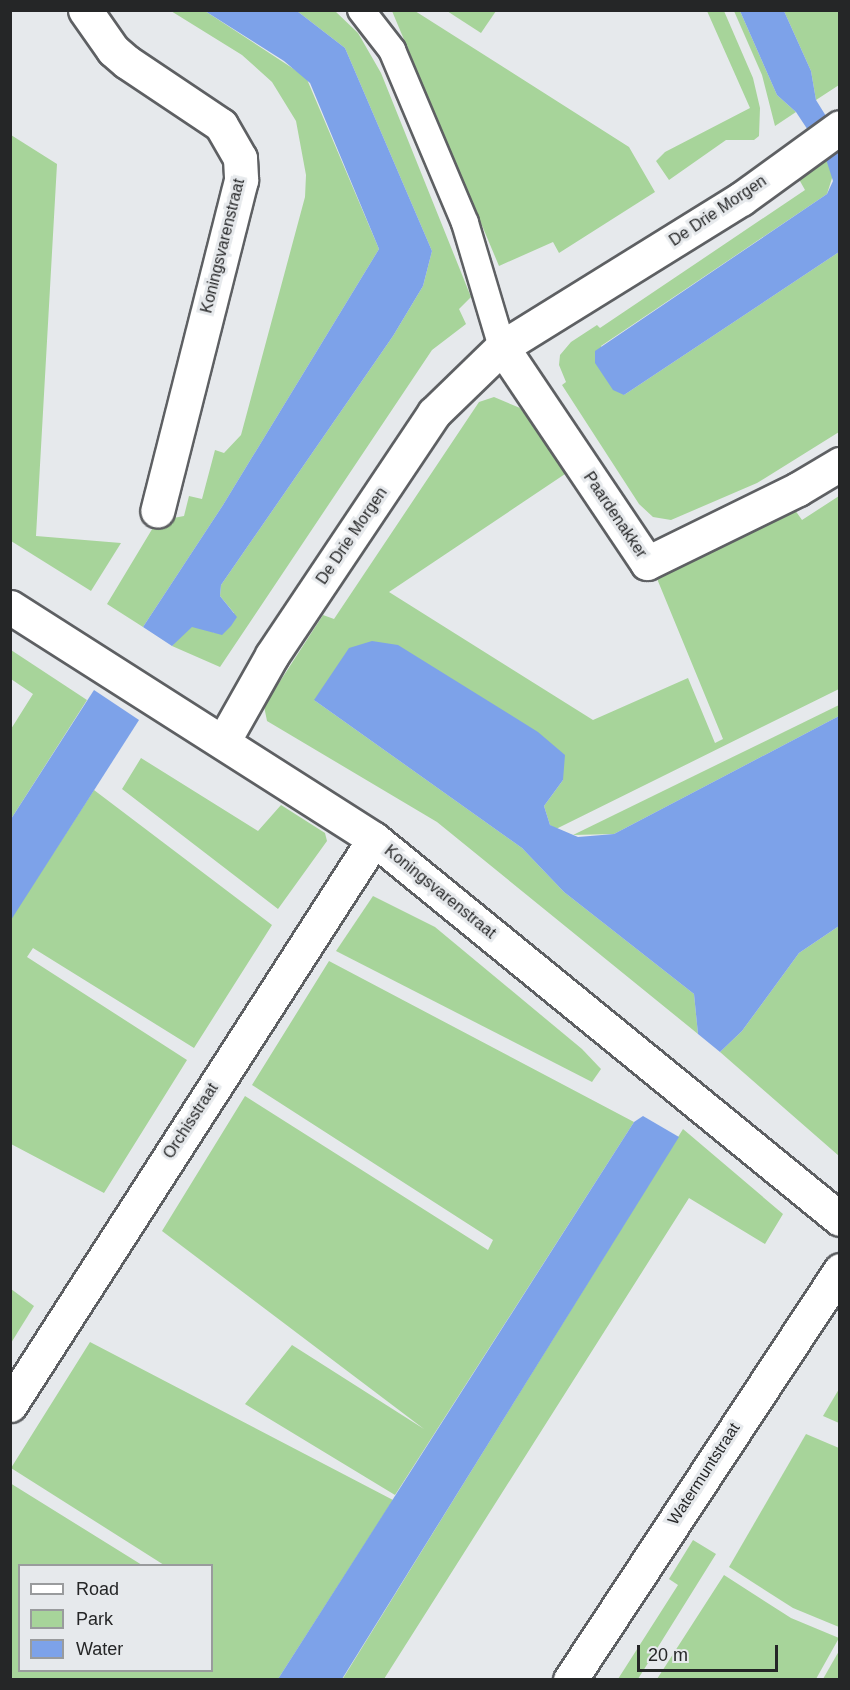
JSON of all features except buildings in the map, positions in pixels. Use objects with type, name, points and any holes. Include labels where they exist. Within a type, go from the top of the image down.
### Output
[{"type":"street","name":"Koningsvarenstraat","points":[[85,10],[113,50],[127,62],[221,125],[238,148],[240,158],[241,180],[157,511]]},
{"type":"street","name":"De Drie Morgen","points":[[224,740],[272,655],[434,413],[502,347],[741,199],[840,127]]},
{"type":"street","name":"Paardenakker","points":[[502,347],[647,563],[798,489],[840,464]]},
{"type":"street","name":"Koningsvarenstraat","points":[[10,607],[224,740],[374,839],[840,1219]]},
{"type":"street","name":"Orchisstraat","points":[[10,1405],[374,839]]},
{"type":"street","name":"Watermuntstraat","points":[[570,1680],[840,1270]]},
{"type":"lane","points":[[361,10],[392,50],[460,212],[502,347]]},
{"type":"green space","points":[[496,10],[481,33],[447,11]]},
{"type":"green space","points":[[171,11],[205,11],[306,77],[379,249],[223,505],[143,627],[107,604],[157,521],[184,516],[189,496],[202,499],[215,450],[224,453],[241,435],[305,197],[306,175],[296,121],[272,82],[242,55]]},
{"type":"green space","points":[[297,11],[335,11],[358,33],[381,73],[471,297],[459,309],[466,324],[432,350],[220,667],[172,646],[186,629],[197,625],[215,633],[234,613],[220,596],[221,585],[393,336],[423,286],[432,251],[345,48]]},
{"type":"green space","points":[[392,11],[415,11],[629,147],[655,192],[559,253],[553,242],[499,266]]},
{"type":"green space","points":[[707,11],[724,11],[753,78],[760,108],[759,136],[754,140],[726,140],[669,180],[656,161],[665,152],[750,108]]},
{"type":"green space","points":[[734,11],[740,11],[777,95],[796,112],[775,126],[762,75]]},
{"type":"green space","points":[[784,11],[839,11],[839,85],[816,100],[811,71]]},
{"type":"green space","points":[[11,135],[57,164],[36,536],[121,543],[91,591],[11,541]]},
{"type":"green space","points":[[825,156],[833,175],[827,194],[601,346],[624,395],[839,252],[839,432],[757,483],[671,520],[653,517],[639,504],[562,385],[566,382],[559,365],[560,355],[571,342],[597,325],[600,328],[805,190],[796,174]]},
{"type":"green space","points":[[494,397],[520,408],[568,472],[389,592],[593,720],[688,678],[715,743],[723,739],[653,569],[795,510],[802,520],[839,496],[839,689],[556,829],[550,825],[544,806],[563,780],[314,700],[522,848],[564,892],[694,994],[698,1034],[437,822],[267,721],[264,706],[323,615],[334,619],[479,402]]},
{"type":"green space","points":[[11,650],[87,700],[11,819],[11,729],[33,694],[11,679]]},
{"type":"green space","points":[[839,705],[839,716],[614,834],[573,835]]},
{"type":"green space","points":[[141,758],[258,831],[281,805],[325,833],[327,841],[278,909],[122,789]]},
{"type":"green space","points":[[94,790],[272,925],[194,1048],[33,948],[27,957],[187,1060],[104,1193],[11,1144],[10,920]]},
{"type":"green space","points":[[373,896],[435,927],[582,1049],[601,1069],[592,1082],[336,951]]},
{"type":"green space","points":[[839,926],[839,1156],[720,1052],[742,1031],[799,953]]},
{"type":"green space","points":[[329,961],[634,1122],[395,1495],[245,1404],[292,1345],[424,1429],[162,1231],[245,1096],[488,1250],[493,1240],[252,1085]]},
{"type":"green space","points":[[683,1129],[783,1214],[765,1244],[689,1198],[384,1679],[342,1680]]},
{"type":"green space","points":[[11,1289],[34,1306],[11,1343]]},
{"type":"green space","points":[[90,1342],[393,1500],[278,1679],[11,1680],[10,1483],[140,1564],[18,1564],[18,1672],[213,1672],[213,1564],[162,1564],[11,1468]]},
{"type":"green space","points":[[839,1389],[839,1423],[823,1416]]},
{"type":"green space","points":[[806,1434],[839,1448],[839,1627],[793,1608],[729,1567]]},
{"type":"green space","points":[[693,1540],[716,1554],[638,1679],[618,1679],[678,1585],[669,1579]]},
{"type":"green space","points":[[724,1575],[791,1618],[839,1638],[816,1679],[657,1679]]},
{"type":"green space","points":[[839,1651],[839,1679],[823,1679]]},
{"type":"water","points":[[205,11],[297,11],[345,48],[432,251],[423,286],[393,336],[221,585],[220,596],[237,617],[222,635],[192,627],[172,646],[143,627],[223,505],[379,249],[310,83],[284,61]]},
{"type":"water","points":[[740,11],[784,11],[811,71],[816,100],[839,137],[839,252],[624,395],[613,390],[595,363],[595,351],[827,194],[833,181],[825,156],[796,112],[777,95]]},
{"type":"water","points":[[372,641],[398,645],[538,732],[565,755],[563,780],[544,806],[550,825],[578,837],[614,834],[839,716],[839,926],[799,953],[742,1031],[720,1052],[698,1034],[694,994],[564,892],[522,848],[314,700],[349,648]]},
{"type":"water","points":[[94,690],[139,720],[11,920],[11,819]]},
{"type":"water","points":[[643,1116],[679,1137],[342,1679],[278,1679],[634,1122]]}]
